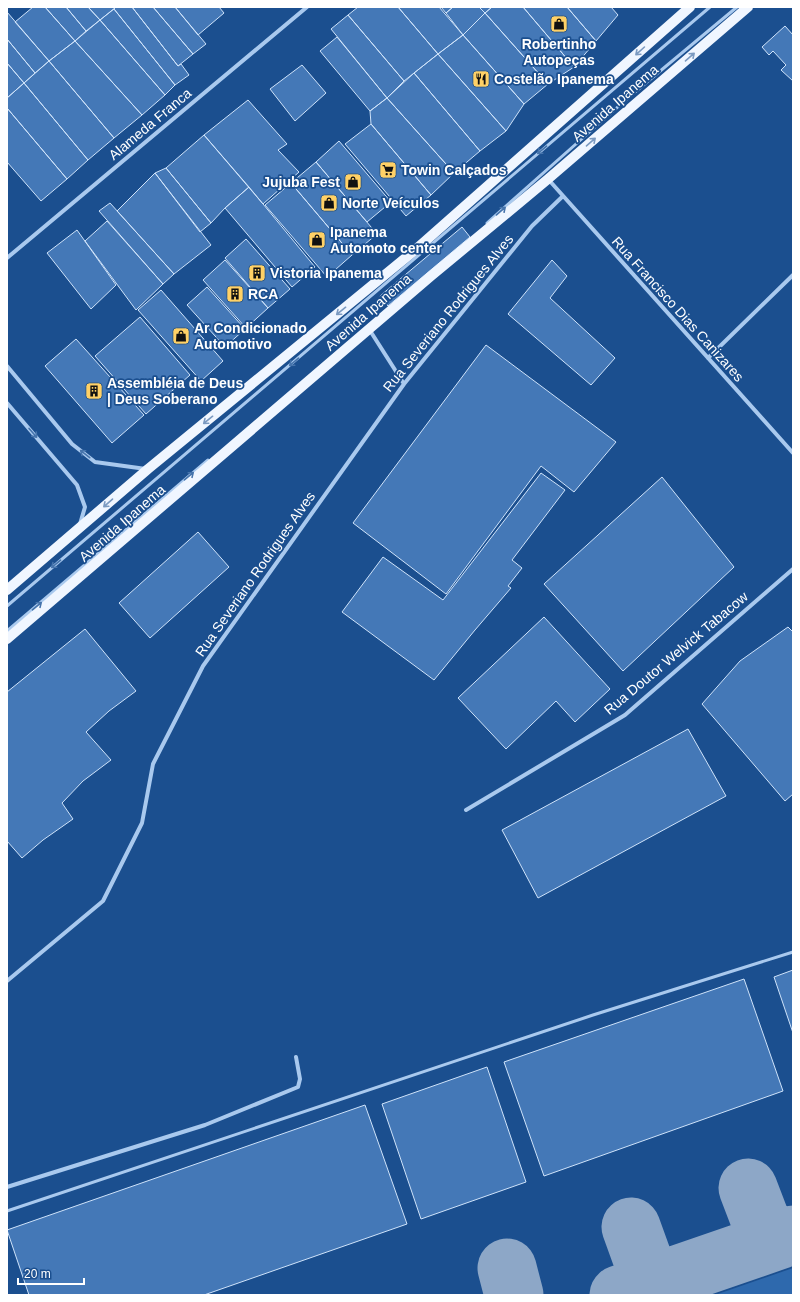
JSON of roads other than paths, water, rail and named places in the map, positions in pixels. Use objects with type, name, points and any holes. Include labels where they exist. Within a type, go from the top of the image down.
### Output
[{"type":"main road","name":"Avenida Ipanema","points":[[7,590],[148,469],[414,251],[690,7]]},
{"type":"main road","name":"Avenida Ipanema","points":[[7,640],[486,229],[548,179],[748,7]]},
{"type":"street","name":"Alameda Franca","points":[[7,258],[307,7]]},
{"type":"street","name":"Rua Francisco Dias Canizares","points":[[548,179],[793,453]]},
{"type":"street","name":"Rua Severiano Rodrigues Alves","points":[[7,981],[103,901],[142,823],[153,764],[203,666],[404,384],[532,226],[562,196]]},
{"type":"street","points":[[708,358],[793,275]]},
{"type":"street","points":[[369,329],[404,384]]},
{"type":"street","points":[[7,366],[72,444],[95,462],[148,469]]},
{"type":"street","points":[[7,403],[78,485],[85,507],[79,529]]},
{"type":"street","name":"Rua Doutor Welvick Tabacow","points":[[466,810],[625,715],[793,569]]},
{"type":"street","points":[[7,1187],[205,1125],[298,1087],[300,1079],[296,1057]]},
{"type":"lane","points":[[7,606],[710,7]]},
{"type":"lane","points":[[484,225],[629,97],[737,7]]},
{"type":"lane","points":[[358,333],[449,255]]},
{"type":"lane","points":[[7,631],[213,456]]},
{"type":"lane","points":[[7,1211],[593,1015],[793,952]]},
{"type":"place","name":"Robertinho Autopeças","points":[[559,24]]},
{"type":"place","name":"Costelão Ipanema","points":[[481,79]]},
{"type":"place","name":"Towin Calçados","points":[[388,170]]},
{"type":"place","name":"Jujuba Fest","points":[[353,182]]},
{"type":"place","name":"Norte Veículos","points":[[329,203]]},
{"type":"place","name":"Ipanema Automoto center","points":[[317,240]]},
{"type":"place","name":"Vistoria Ipanema","points":[[257,273]]},
{"type":"place","name":"RCA","points":[[235,294]]},
{"type":"place","name":"Ar Condicionado Automotivo","points":[[181,336]]},
{"type":"place","name":"Assembléia de Deus | Deus Soberano","points":[[94,391]]}]
